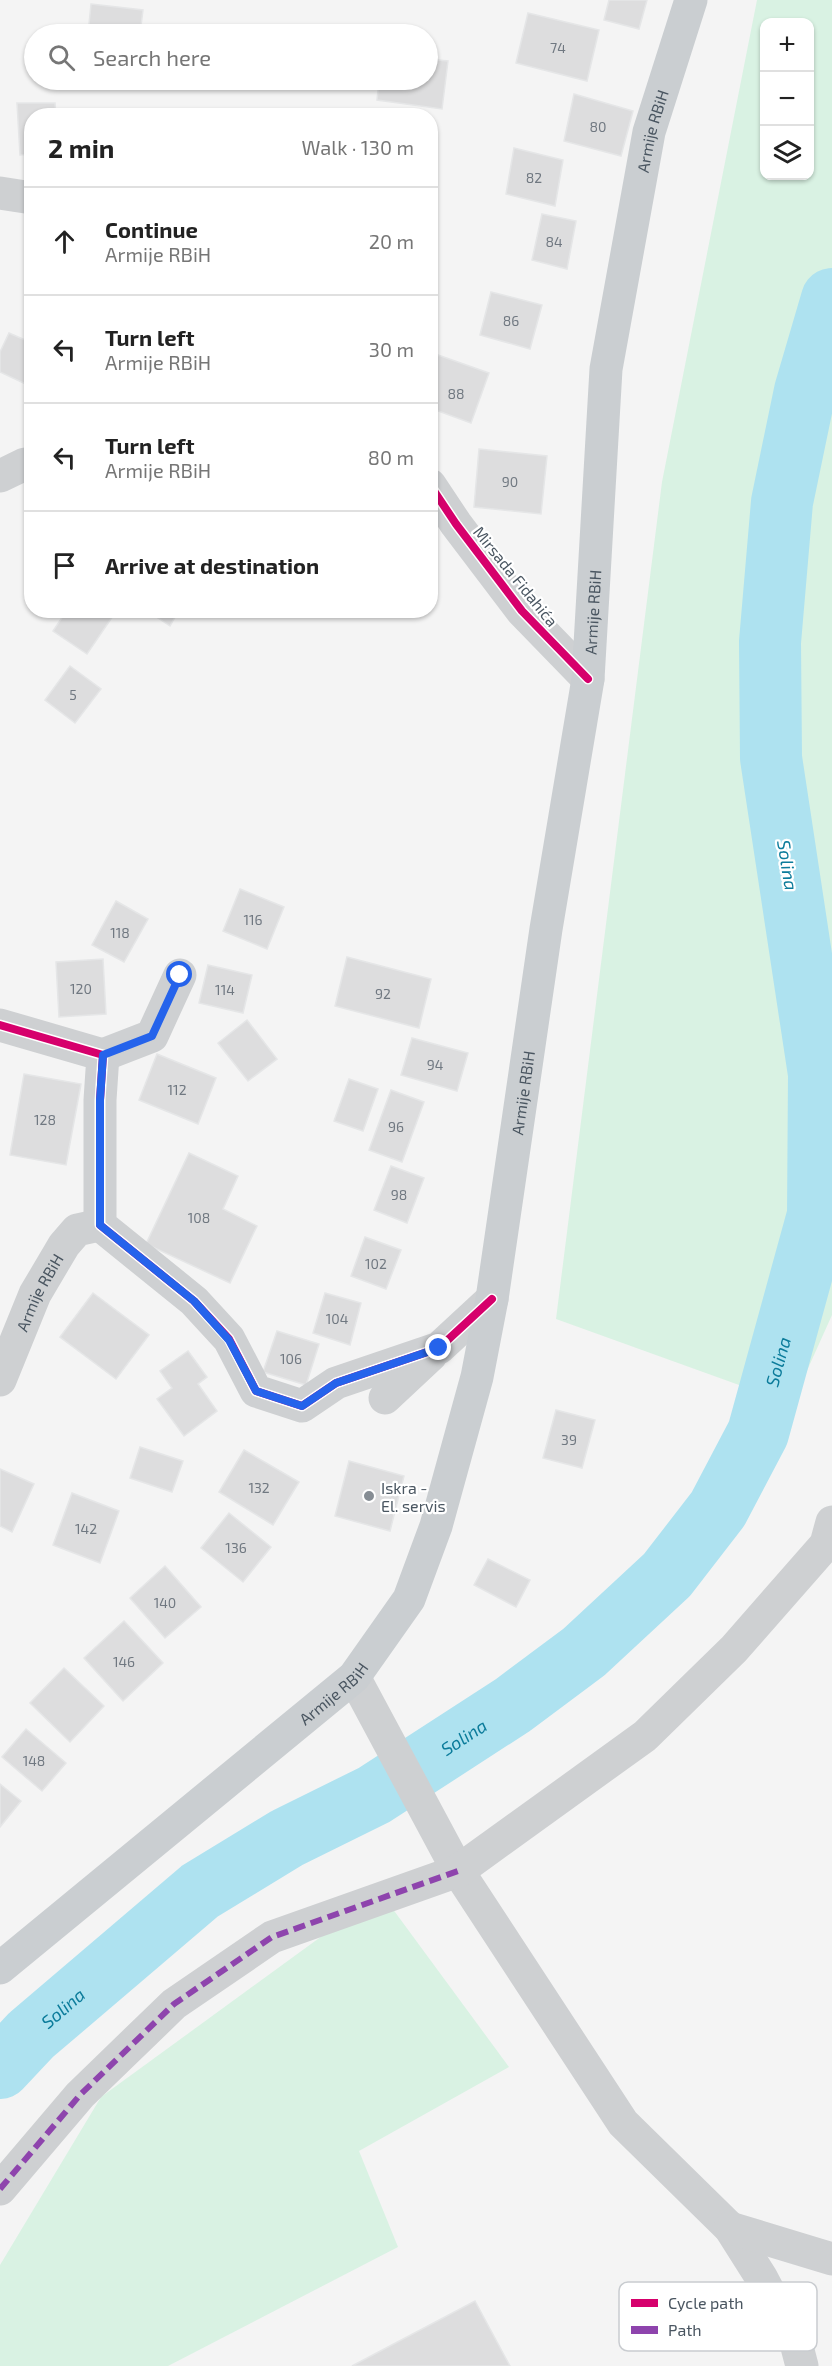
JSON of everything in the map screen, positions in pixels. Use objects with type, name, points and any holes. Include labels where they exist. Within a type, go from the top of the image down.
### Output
[{"type":"main road","name":"Armije RBiH","points":[[0,1968],[354,1677],[409,1599],[436,1526],[477,1377],[492,1299],[546,929],[588,679],[606,369],[649,132],[691,0]]},
{"type":"street","points":[[0,193],[24,197]]},
{"type":"street","points":[[0,476],[24,465]]},
{"type":"street","name":"Mirsada Fidahića","points":[[438,496],[456,524],[522,611],[588,679]]},
{"type":"street","points":[[0,1025],[103,1055],[152,1036],[180,975]]},
{"type":"street","points":[[103,1055],[100,1100],[100,1225],[194,1301],[229,1340],[256,1391],[302,1406],[336,1383],[439,1348]]},
{"type":"street","name":"Armije RBiH","points":[[0,1380],[35,1294],[64,1245],[77,1230],[100,1225]]},
{"type":"street","points":[[385,1398],[492,1299]]},
{"type":"street","points":[[0,2189],[80,2095],[174,2004],[272,1937],[458,1871],[645,1736],[734,1649],[780,1597],[826,1544],[832,1522]]},
{"type":"street","points":[[354,1677],[458,1871],[623,2123],[730,2228],[764,2282]]},
{"type":"street","points":[[730,2228],[832,2259]]},
{"type":"street","points":[[798,2351],[802,2366]]},
{"type":"green space","points":[[757,0],[832,0],[832,1315],[792,1404],[556,1319],[662,482]]},
{"type":"green space","points":[[381,1893],[509,2067],[359,2151],[398,2247],[168,2366],[0,2366],[0,2265],[101,2097]]},
{"type":"building","points":[[609,0],[647,0],[639,29],[604,20]]},
{"type":"building","points":[[91,4],[143,10],[141,24],[89,24]]},
{"type":"building","points":[[528,13],[599,30],[587,81],[516,63]]},
{"type":"building","points":[[438,60],[448,61],[442,109],[377,100],[378,90],[438,90]]},
{"type":"building","points":[[574,94],[633,111],[621,156],[564,141]]},
{"type":"building","points":[[17,103],[55,103],[55,108],[24,108],[24,155],[20,155]]},
{"type":"building","points":[[514,148],[563,160],[555,206],[506,194]]},
{"type":"building","points":[[542,214],[576,221],[567,269],[532,260]]},
{"type":"building","points":[[491,292],[542,305],[530,349],[480,335]]},
{"type":"building","points":[[9,333],[24,340],[24,383],[0,372],[0,352]]},
{"type":"building","points":[[438,355],[489,373],[471,423],[438,411]]},
{"type":"building","points":[[479,449],[547,456],[541,514],[474,507]]},
{"type":"building","points":[[62,618],[112,618],[87,654],[53,631]]},
{"type":"building","points":[[158,618],[174,618],[170,626]]},
{"type":"building","points":[[70,666],[101,689],[75,723],[45,700]]},
{"type":"building","points":[[240,889],[284,907],[267,949],[223,931]]},
{"type":"building","points":[[116,901],[148,919],[124,962],[92,945]]},
{"type":"building","points":[[347,957],[431,979],[419,1028],[335,1006]]},
{"type":"building","points":[[103,959],[106,1014],[59,1017],[56,962]]},
{"type":"building","points":[[208,965],[252,975],[243,1013],[199,1003]]},
{"type":"building","points":[[247,1020],[277,1059],[248,1081],[218,1043]]},
{"type":"building","points":[[412,1038],[468,1053],[457,1091],[401,1075]]},
{"type":"building","points":[[157,1054],[216,1078],[198,1124],[139,1100]]},
{"type":"building","points":[[24,1074],[81,1084],[66,1165],[10,1155]]},
{"type":"building","points":[[349,1079],[378,1089],[363,1131],[334,1121]]},
{"type":"building","points":[[391,1090],[424,1102],[402,1162],[369,1150]]},
{"type":"building","points":[[189,1153],[238,1176],[223,1209],[257,1226],[230,1283],[146,1244]]},
{"type":"building","points":[[391,1166],[424,1178],[407,1223],[374,1210]]},
{"type":"building","points":[[365,1237],[401,1250],[386,1289],[351,1276]]},
{"type":"building","points":[[93,1293],[149,1335],[116,1379],[60,1337]]},
{"type":"building","points":[[325,1293],[361,1303],[350,1345],[313,1333]]},
{"type":"building","points":[[277,1331],[319,1344],[306,1385],[263,1372]]},
{"type":"building","points":[[188,1351],[207,1377],[198,1384],[217,1411],[184,1436],[157,1399],[172,1388],[160,1371]]},
{"type":"building","points":[[556,1410],[595,1420],[582,1468],[543,1458]]},
{"type":"building","points":[[140,1447],[183,1461],[172,1492],[130,1478]]},
{"type":"building","points":[[244,1450],[299,1482],[273,1525],[219,1492]]},
{"type":"building","name":"Iskra - El. servis","points":[[349,1461],[404,1476],[390,1531],[335,1516]]},
{"type":"building","points":[[0,1469],[34,1484],[12,1532],[0,1526]]},
{"type":"building","points":[[72,1493],[119,1511],[100,1563],[53,1545]]},
{"type":"building","points":[[229,1513],[271,1547],[243,1582],[201,1548]]},
{"type":"building","points":[[488,1559],[530,1580],[516,1607],[474,1585]]},
{"type":"building","points":[[165,1566],[201,1607],[165,1638],[130,1598]]},
{"type":"building","points":[[124,1621],[163,1663],[123,1701],[84,1658]]},
{"type":"building","points":[[64,1668],[104,1706],[70,1742],[30,1703]]},
{"type":"building","points":[[26,1729],[66,1763],[42,1791],[2,1757]]},
{"type":"building","points":[[0,1784],[21,1801],[0,1827]]},
{"type":"building","points":[[475,2301],[510,2366],[352,2366]]},
{"type":"waterway","name":"Solina","points":[[0,2068],[31,2035],[200,1891],[287,1838],[374,1795],[513,1705],[584,1652],[667,1575],[718,1509],[758,1433],[818,1215],[819,1074],[771,758],[770,642],[782,502],[805,391],[832,299]]},
{"type":"marked path","points":[[0,2189],[80,2095],[174,2004],[272,1937],[458,1871]]},
{"type":"cycle path","points":[[438,497],[522,611],[588,679]]},
{"type":"cycle path","points":[[0,1025],[103,1055],[100,1100],[100,1225],[194,1301],[229,1339],[256,1391],[302,1406],[336,1383],[439,1348],[492,1299]]},
{"type":"place","name":"Iskra - El. servis","points":[[369,1496]]},
{"type":"route","points":[[180,975],[152,1036],[103,1055],[100,1100],[100,1225],[194,1301],[229,1340],[256,1391],[302,1406],[336,1383],[439,1348]]}]
